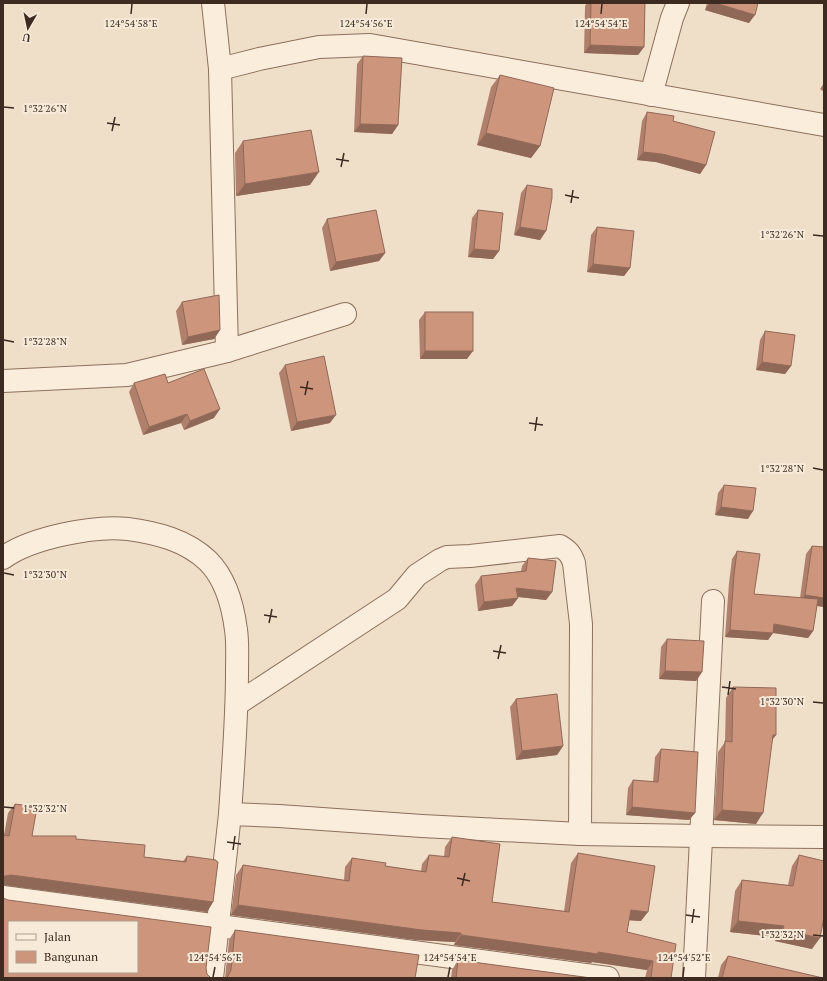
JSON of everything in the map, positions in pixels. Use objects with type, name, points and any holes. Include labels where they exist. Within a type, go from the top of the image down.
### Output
[{"type":"street","points":[[213,3],[220,69],[227,351]]},
{"type":"street","points":[[651,95],[672,18],[678,3]]},
{"type":"street","points":[[220,69],[259,58],[319,47],[370,45],[465,60],[651,95],[824,125]]},
{"type":"street","points":[[3,381],[127,375],[227,351],[345,314]]},
{"type":"street","points":[[3,558],[34,543],[77,531],[102,528],[124,529],[148,532],[175,539],[194,549],[209,562],[223,583],[230,599],[237,630],[237,704],[230,814],[212,978]]},
{"type":"street","points":[[237,704],[397,599],[418,575],[440,560],[447,557],[470,556],[560,546],[568,551],[572,556],[574,563],[581,624],[580,834]]},
{"type":"street","points":[[694,978],[713,602]]},
{"type":"street","points":[[230,814],[580,834],[824,837]]},
{"type":"street","points":[[3,897],[218,927],[608,978]]},
{"type":"building","points":[[591,3],[645,3],[644,47],[590,45]]},
{"type":"building","points":[[715,3],[758,3],[755,15]]},
{"type":"building","points":[[363,56],[402,58],[398,125],[360,124]]},
{"type":"building","points":[[500,75],[554,88],[540,146],[486,133]]},
{"type":"building","points":[[647,112],[674,116],[673,121],[715,132],[706,165],[662,154],[643,152]]},
{"type":"building","points":[[311,130],[319,172],[245,184],[243,141]]},
{"type":"building","points":[[527,185],[552,189],[552,198],[546,231],[520,227]]},
{"type":"building","points":[[376,210],[385,253],[336,262],[327,219]]},
{"type":"building","points":[[478,210],[503,213],[499,251],[474,249]]},
{"type":"building","points":[[597,227],[634,231],[630,268],[593,264]]},
{"type":"building","points":[[219,295],[220,330],[188,337],[182,302]]},
{"type":"building","points":[[425,312],[473,312],[473,351],[425,351]]},
{"type":"building","points":[[765,331],[795,335],[791,366],[762,362]]},
{"type":"building","points":[[324,356],[336,415],[297,422],[285,365]]},
{"type":"building","points":[[204,369],[220,409],[190,421],[187,414],[149,427],[134,383],[165,374],[168,383]]},
{"type":"building","points":[[724,485],[756,488],[753,511],[721,507]]},
{"type":"building","points":[[812,546],[824,547],[824,598],[805,595]]},
{"type":"building","points":[[737,551],[760,554],[754,594],[818,599],[813,631],[774,624],[773,633],[730,630]]},
{"type":"building","points":[[528,558],[556,561],[552,592],[516,588],[518,598],[484,602],[481,576],[526,571]]},
{"type":"building","points":[[667,639],[704,641],[702,672],[665,671]]},
{"type":"building","points":[[733,687],[776,688],[776,735],[773,735],[763,813],[722,810],[725,741],[732,742]]},
{"type":"building","points":[[557,694],[563,746],[522,751],[516,699]]},
{"type":"building","points":[[661,749],[698,752],[695,813],[632,807],[633,780],[658,782]]},
{"type":"building","points":[[15,804],[37,807],[32,836],[76,836],[76,839],[145,845],[144,857],[186,862],[187,856],[216,860],[218,862],[213,902],[11,875],[3,877],[3,835],[9,836]]},
{"type":"building","points":[[452,837],[500,844],[492,902],[569,912],[578,853],[655,866],[648,912],[631,910],[627,932],[676,944],[671,978],[651,978],[653,961],[598,952],[598,954],[461,935],[461,933],[422,930],[238,905],[243,865],[349,881],[352,858],[386,863],[385,866],[426,872],[429,855],[449,857]]},
{"type":"building","points":[[799,855],[824,861],[824,917],[820,938],[783,930],[784,926],[738,921],[742,880],[793,886]]},
{"type":"building","points":[[3,898],[8,900],[211,927],[206,968],[207,974],[211,978],[3,978]]},
{"type":"building","points":[[235,930],[419,955],[415,978],[226,978],[231,970]]},
{"type":"building","points":[[728,956],[823,978],[722,978]]},
{"type":"building","points":[[458,960],[591,978],[456,978]]}]
